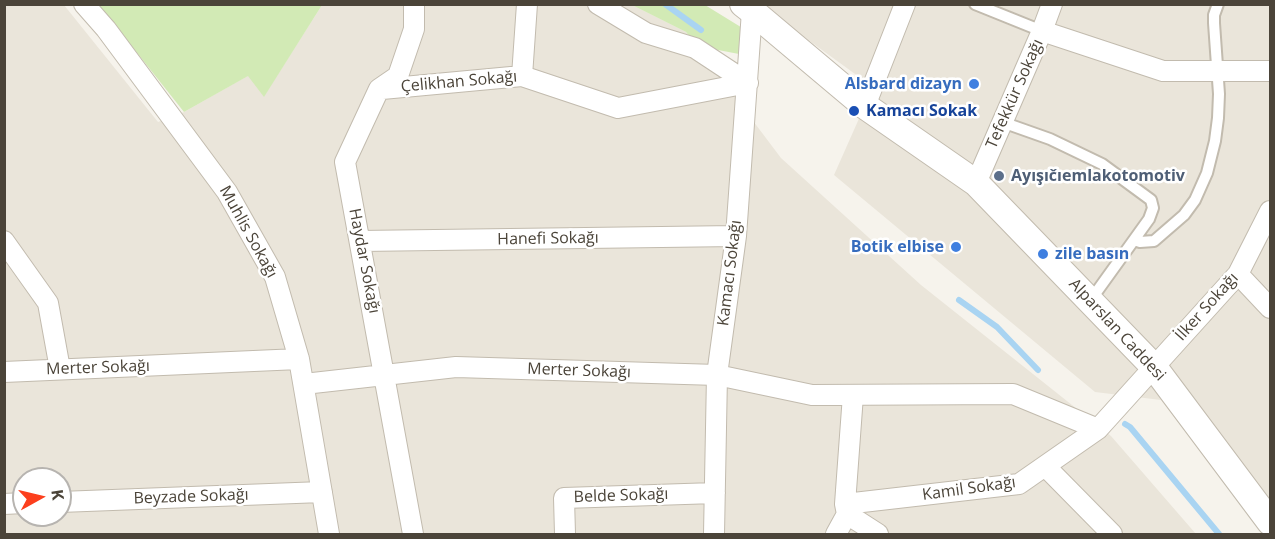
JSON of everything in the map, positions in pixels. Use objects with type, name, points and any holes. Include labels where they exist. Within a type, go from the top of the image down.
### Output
[{"type":"street","name":"Muhlis Sokağı","points":[[84,4],[106,29],[227,192],[275,277],[300,359],[329,534]]},
{"type":"street","name":"Haydar Sokağı","points":[[413,534],[345,162],[379,89],[398,76],[414,29],[414,4]]},
{"type":"street","points":[[522,76],[527,4]]},
{"type":"street","points":[[598,4],[646,33],[695,48],[748,83]]},
{"type":"street","points":[[865,106],[905,4]]},
{"type":"street","name":"Tefekkür Sokağı","points":[[976,183],[1052,4]]},
{"type":"street","name":"Kamacı Sokağı","points":[[714,534],[717,375],[736,236],[748,83],[750,7]]},
{"type":"street","name":"Alparslan Caddesi","points":[[750,7],[865,106],[976,183],[1154,367],[1270,522]]},
{"type":"street","points":[[1042,31],[1163,71],[1270,71]]},
{"type":"street","name":"Çelikhan Sokağı","points":[[379,89],[522,76],[618,108],[748,83]]},
{"type":"street","name":"İlker Sokağı","points":[[1154,367],[1238,274],[1270,212]]},
{"type":"street","name":"Hanefi Sokağı","points":[[360,242],[736,236]]},
{"type":"street","points":[[4,241],[48,303],[60,369]]},
{"type":"street","points":[[1238,274],[1270,308]]},
{"type":"street","name":"Merter Sokağı","points":[[4,372],[300,359]]},
{"type":"street","name":"Merter Sokağı","points":[[304,384],[456,367],[717,375],[812,395],[1013,394],[1098,429]]},
{"type":"street","name":"Kamil Sokağı","points":[[846,509],[1019,484],[1098,429],[1154,367]]},
{"type":"street","points":[[836,534],[846,509],[853,395]]},
{"type":"street","points":[[1045,466],[1112,534]]},
{"type":"street","name":"Beyzade Sokağı","points":[[72,502],[322,492]]},
{"type":"street","name":"Belde Sokağı","points":[[565,534],[564,498],[715,494]]},
{"type":"street","points":[[846,509],[878,534]]},
{"type":"lane","points":[[975,4],[1042,31]]},
{"type":"lane","points":[[1134,240],[1147,243],[1159,237],[1184,215],[1203,184],[1210,162],[1218,118],[1219,94],[1214,15],[1218,4]]},
{"type":"lane","points":[[1002,122],[1050,140],[1102,164],[1151,200],[1153,208],[1149,219],[1090,301]]},
{"type":"shaded area","points":[[4,5],[64,5],[158,122],[184,112],[249,75],[264,96],[322,5],[632,5],[686,32],[781,158],[921,285],[1111,436],[1196,534],[5,534]]},
{"type":"shaded area","points":[[760,5],[1270,5],[1270,534],[1264,534],[1161,400],[1095,392],[834,175],[873,87]]},
{"type":"green space","points":[[99,5],[322,5],[264,97],[248,76],[184,112]]},
{"type":"green space","points":[[632,5],[705,5],[744,29],[739,54],[697,46],[686,32]]},
{"type":"waterway","points":[[665,4],[701,30]]},
{"type":"waterway","points":[[959,300],[997,327],[1038,370]]},
{"type":"waterway","points":[[1125,424],[1130,427],[1219,534]]},
{"type":"place","name":"Alsbard dizayn","points":[[974,84]]},
{"type":"place","name":"Kamacı Sokak","points":[[854,111]]},
{"type":"place","name":"Ayışıčıemlakotomotiv","points":[[999,176]]},
{"type":"place","name":"Botik elbise","points":[[956,247]]},
{"type":"place","name":"zile basın","points":[[1043,254]]}]
